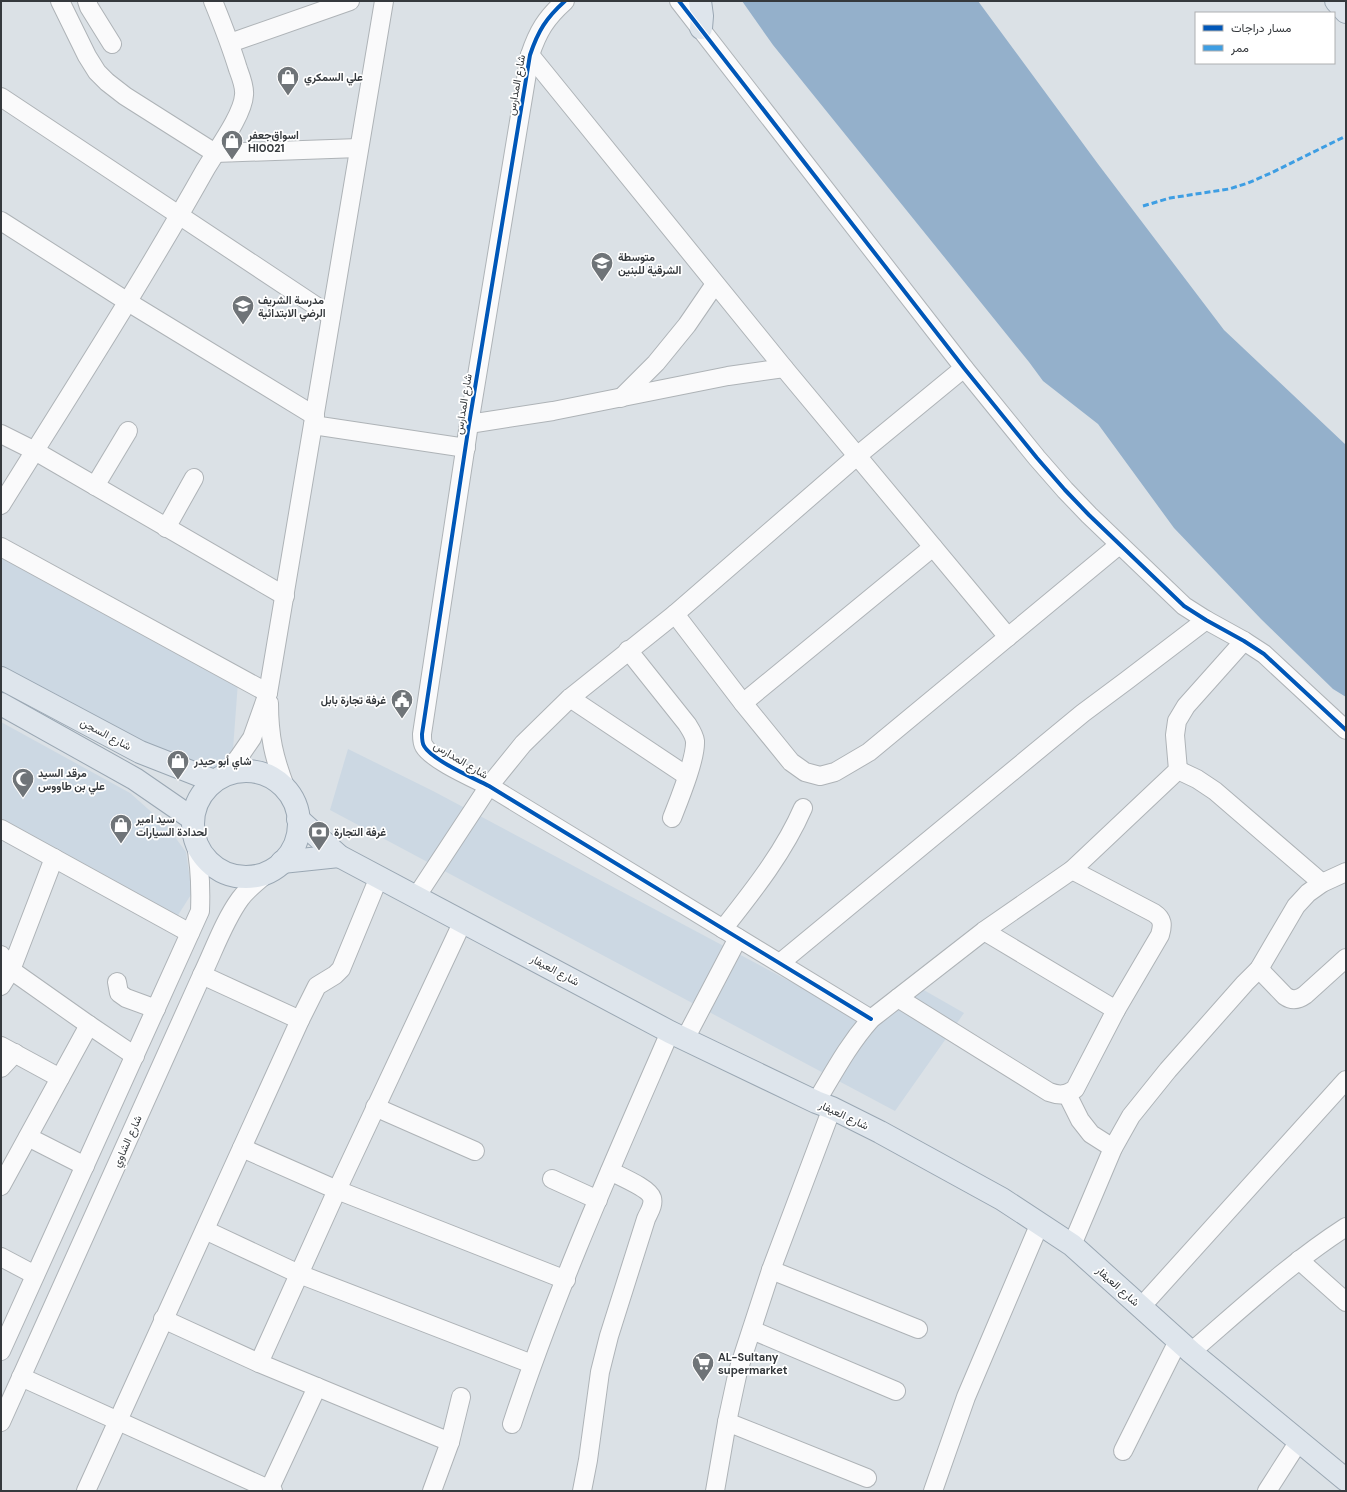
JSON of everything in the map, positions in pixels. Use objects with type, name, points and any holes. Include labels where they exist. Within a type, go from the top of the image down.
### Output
[{"type":"main road","points":[[700,1],[702,16],[700,28]]},
{"type":"main road","points":[[1336,1],[1346,12]]},
{"type":"main road","points":[[10,683],[8,702],[5,706],[135,779],[194,830]]},
{"type":"main road","name":"شارع السجن","points":[[10,683],[140,752],[220,778]]},
{"type":"main road","points":[[276,866],[292,849],[298,835],[298,819],[295,803],[286,790],[274,779],[258,772],[241,771],[220,778],[203,792],[196,805],[194,830],[204,856],[217,868],[234,875],[252,876],[276,866],[339,856]]},
{"type":"main road","name":"شارع العيفار","points":[[298,819],[339,856],[464,921],[678,1036],[880,1132],[1002,1199],[1072,1245],[1185,1346],[1299,1441],[1344,1474]]},
{"type":"street","points":[[60,1],[87,56],[97,72],[107,82],[125,96],[215,152],[359,148]]},
{"type":"street","points":[[87,1],[89,7],[112,44]]},
{"type":"street","points":[[1,505],[128,302],[180,215],[215,152],[240,113],[245,94],[242,80],[230,43],[213,1]]},
{"type":"street","points":[[230,43],[350,1]]},
{"type":"street","points":[[220,778],[239,757],[252,738],[268,693],[384,1]]},
{"type":"street","name":"شارع المدارس","points":[[564,1],[544,22],[536,35],[530,54],[469,424],[422,734],[423,745],[438,759],[488,786],[871,1019]]},
{"type":"street","points":[[679,1],[964,368],[1037,458],[1089,516],[1184,606],[1264,654],[1346,730]]},
{"type":"street","points":[[530,54],[856,456],[934,547],[1008,637]]},
{"type":"street","points":[[1,97],[331,316]]},
{"type":"street","points":[[1,221],[314,421],[466,448]]},
{"type":"street","points":[[621,398],[656,363],[688,325],[715,284]]},
{"type":"street","points":[[469,424],[553,412],[728,376],[784,368]]},
{"type":"street","points":[[416,897],[488,786],[523,744],[570,698],[628,650],[675,614],[856,456],[964,368]]},
{"type":"street","points":[[95,486],[128,431]]},
{"type":"street","points":[[2,432],[285,596]]},
{"type":"street","points":[[166,528],[194,478]]},
{"type":"street","points":[[675,614],[742,703],[791,762],[805,772],[820,776],[835,772],[869,752],[1119,545]]},
{"type":"street","points":[[1,547],[268,693]]},
{"type":"street","points":[[742,703],[934,547]]},
{"type":"street","points":[[780,963],[1083,713],[1206,620]]},
{"type":"street","points":[[715,1491],[726,1422],[738,1371],[824,1105],[846,1050],[871,1019],[984,931],[1072,870],[1178,770],[1178,759],[1174,735],[1177,721],[1186,706],[1244,641]]},
{"type":"street","points":[[628,650],[692,733],[695,741],[693,756],[672,818]]},
{"type":"street","points":[[268,693],[272,745],[276,764],[286,790]]},
{"type":"street","points":[[570,698],[687,776]]},
{"type":"street","points":[[1178,770],[1197,779],[1216,791],[1322,883]]},
{"type":"street","points":[[512,1424],[532,1364],[610,1171],[751,893],[777,856],[803,808]]},
{"type":"street","points":[[1,829],[190,934]]},
{"type":"street","points":[[1,1351],[200,911],[200,864],[194,830]]},
{"type":"street","points":[[1,986],[11,970],[54,858]]},
{"type":"street","name":"شارع الشاوي","points":[[1,1422],[229,917],[240,899],[254,884],[276,866]]},
{"type":"street","points":[[898,998],[1049,1092],[1057,1095],[1067,1094],[1075,1089],[1116,1010],[1160,935],[1162,922],[1160,917],[1154,913],[1072,870]]},
{"type":"street","points":[[1072,1245],[1113,1148],[1131,1116],[1148,1094],[1259,969],[1296,906],[1322,883],[1346,872]]},
{"type":"street","points":[[86,1491],[300,1020],[317,986],[335,975],[341,969],[379,877]]},
{"type":"street","points":[[259,1363],[336,1190],[464,921]]},
{"type":"street","points":[[984,931],[1116,1010]]},
{"type":"street","points":[[1,955],[11,970],[135,1056]]},
{"type":"street","points":[[1259,969],[1285,996],[1294,1000],[1305,995],[1346,958]]},
{"type":"street","points":[[202,975],[300,1020]]},
{"type":"street","points":[[117,982],[119,993],[126,998],[156,1009]]},
{"type":"street","points":[[1,1186],[89,1025]]},
{"type":"street","points":[[1,1068],[8,1049],[60,1078]]},
{"type":"street","points":[[1141,1307],[1346,1080]]},
{"type":"street","points":[[1067,1094],[1080,1120],[1092,1134],[1113,1148]]},
{"type":"street","points":[[375,1107],[475,1151]]},
{"type":"street","points":[[28,1137],[85,1166]]},
{"type":"street","points":[[242,1148],[336,1190],[566,1280]]},
{"type":"street","points":[[582,1491],[588,1460],[600,1372],[609,1336],[646,1219],[652,1206],[652,1197],[646,1190],[610,1171]]},
{"type":"street","points":[[552,1179],[598,1200]]},
{"type":"street","points":[[933,1491],[966,1397],[1040,1223]]},
{"type":"street","points":[[1123,1451],[1185,1346],[1299,1260],[1346,1227]]},
{"type":"street","points":[[205,1230],[299,1274],[532,1364]]},
{"type":"street","points":[[1,1257],[35,1276]]},
{"type":"street","points":[[1299,1260],[1346,1302]]},
{"type":"street","points":[[771,1270],[918,1329]]},
{"type":"street","points":[[163,1320],[259,1363],[450,1442]]},
{"type":"street","points":[[752,1330],[896,1391]]},
{"type":"street","points":[[21,1377],[271,1490],[317,1387]]},
{"type":"street","points":[[432,1491],[450,1442],[462,1397]]},
{"type":"street","points":[[726,1422],[867,1478]]},
{"type":"street","points":[[1267,1491],[1299,1441]]},
{"type":"shaded area","points":[[1,545],[238,682],[233,749],[215,782],[1,672]]},
{"type":"shaded area","points":[[1,722],[130,793],[166,825],[186,852],[192,893],[168,931],[1,837]]},
{"type":"shaded area","points":[[348,749],[433,791],[870,1024],[922,989],[964,1013],[895,1111],[330,810]]},
{"type":"water","points":[[742,1],[978,1],[1098,164],[1224,330],[1346,445],[1346,697],[1333,689],[1261,619],[1174,528],[1098,424],[1043,381],[773,45]]},
{"type":"marked path","points":[[1143,206],[1170,198],[1229,189],[1248,183],[1346,136]]},
{"type":"cycle path","points":[[565,1],[543,25],[530,55],[469,424],[422,734],[423,743],[428,751],[444,763],[489,786],[871,1019]]},
{"type":"cycle path","points":[[679,1],[964,368],[1065,490],[1184,606],[1264,654],[1346,730]]},
{"type":"place","name":"علي السمكري","points":[[288,96]]},
{"type":"place","name":"اسواق‌جعفر Hl0021","points":[[232,160]]},
{"type":"place","name":"متوسطة الشرقية للبنين","points":[[602,282]]},
{"type":"place","name":"مدرسة الشريف الرضي الابتدائية","points":[[243,326]]},
{"type":"place","name":"غرفة تجارة بابل","points":[[402,720]]},
{"type":"place","name":"شاي أبو حيدر","points":[[178,780]]},
{"type":"place","name":"مرقد السيد علي بن طاووس","points":[[23,798]]},
{"type":"place","name":"سيد امير لحدادة السيارات","points":[[121,844]]},
{"type":"place","name":"غرفة التجارة","points":[[319,852]]},
{"type":"place","name":"AL-Sultany supermarket","points":[[703,1382]]}]
